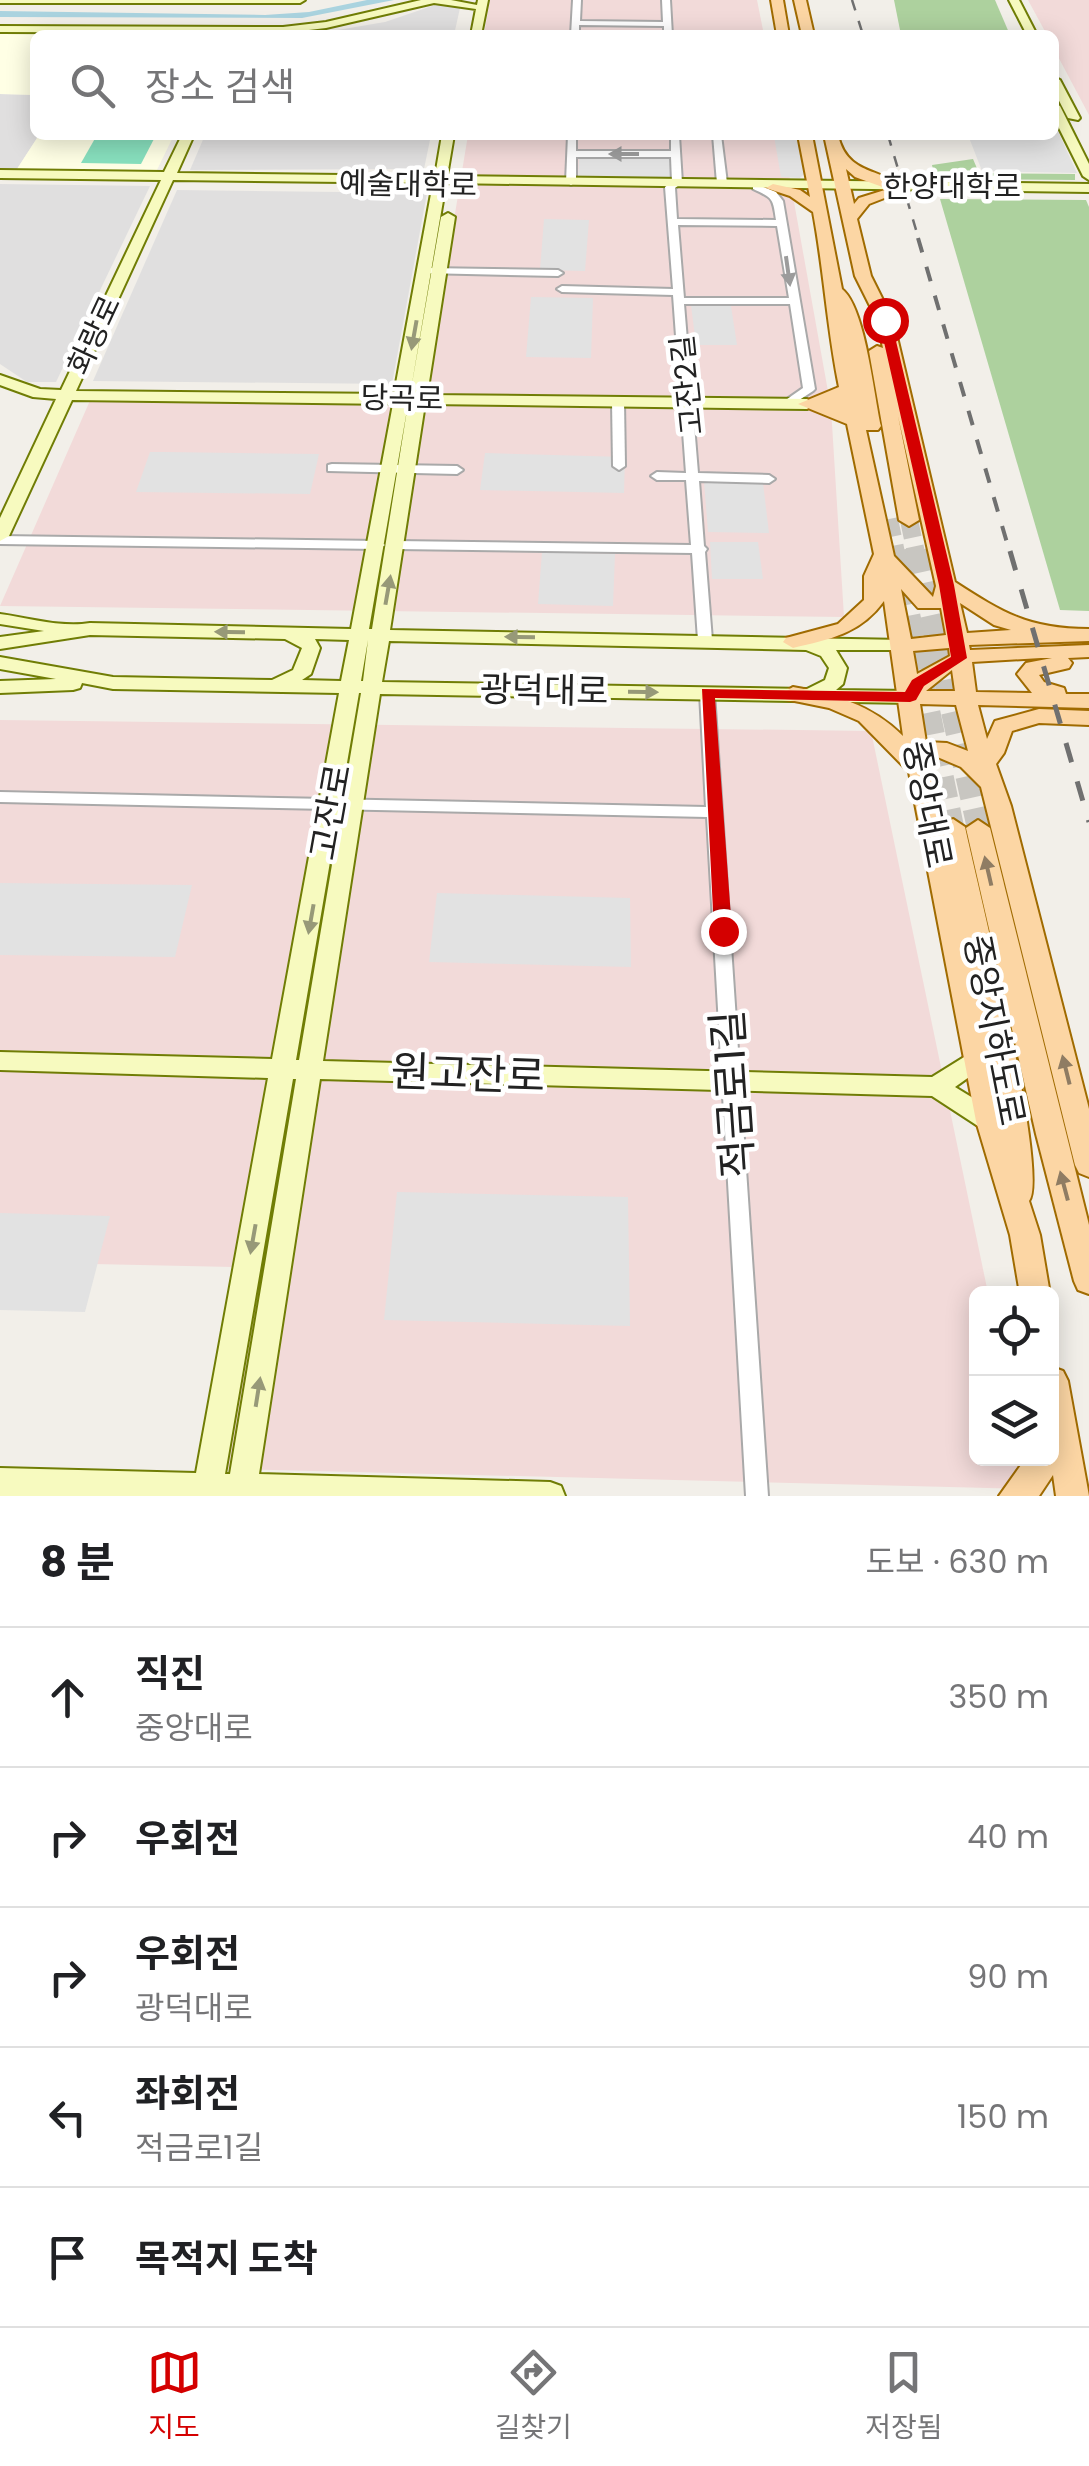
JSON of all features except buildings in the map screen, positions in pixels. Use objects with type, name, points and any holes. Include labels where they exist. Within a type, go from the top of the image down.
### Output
[{"type":"main road","points":[[776,0],[782,30]]},
{"type":"main road","points":[[800,0],[807,30]]},
{"type":"main road","name":"중앙대로","points":[[806,140],[834,280],[835,326],[902,646],[909,712],[990,1120],[1024,1235],[1034,1286]]},
{"type":"main road","name":"중앙대로","points":[[832,140],[864,276],[885,320],[946,585],[964,696],[999,806],[1089,1165]]},
{"type":"main road","points":[[835,152],[860,174],[896,188]]},
{"type":"main road","points":[[789,184],[808,174],[809,154]]},
{"type":"main road","points":[[764,187],[795,194],[820,210]]},
{"type":"main road","points":[[850,218],[864,201],[896,188]]},
{"type":"main road","points":[[864,276],[910,520]]},
{"type":"main road","points":[[834,280],[851,320],[889,519]]},
{"type":"main road","points":[[807,404],[833,399],[848,390]]},
{"type":"main road","points":[[807,404],[834,410],[855,421]]},
{"type":"main road","points":[[793,642],[845,628],[862,617],[874,601],[874,576],[883,554],[924,604],[942,602],[946,585],[1001,620],[1060,635]]},
{"type":"main road","name":"광덕대로","points":[[902,646],[958,649],[1089,634]]},
{"type":"main road","points":[[910,697],[918,683],[958,649],[1089,654]]},
{"type":"main road","points":[[1089,654],[1034,668],[1028,677],[1042,690],[1089,701]]},
{"type":"main road","points":[[793,694],[843,702],[862,710],[921,765],[930,748],[950,749],[981,772],[999,806]]},
{"type":"main road","name":"광덕대로","points":[[910,697],[1089,701]]},
{"type":"main road","points":[[985,760],[993,754],[1003,726],[1040,716],[1089,718]]},
{"type":"main road","name":"중앙지하도로","points":[[1024,1235],[1016,1130],[965,827],[1089,1281]]},
{"type":"main road","points":[[1059,1445],[1073,1496]]},
{"type":"main road","points":[[1016,1496],[1040,1466]]},
{"type":"street","points":[[0,0],[300,0]]},
{"type":"street","points":[[0,29],[237,30],[326,25],[434,0],[477,2]]},
{"type":"street","points":[[576,30],[577,0]]},
{"type":"street","points":[[666,0],[668,30]]},
{"type":"street","points":[[1003,0],[1018,30]]},
{"type":"street","points":[[1014,0],[1029,30]]},
{"type":"street","points":[[469,30],[477,2]]},
{"type":"street","points":[[476,30],[477,2]]},
{"type":"street","points":[[237,30],[249,3]]},
{"type":"street","points":[[576,23],[668,24]]},
{"type":"street","points":[[1059,89],[1089,146]]},
{"type":"street","points":[[1059,116],[1089,176]]},
{"type":"street","name":"화랑로","points":[[0,538],[186,140]]},
{"type":"street","name":"고잔로","points":[[447,182],[448,140]]},
{"type":"street","name":"고잔로","points":[[208,1487],[284,1069],[342,804],[447,182],[458,140]]},
{"type":"street","points":[[570,182],[572,140]]},
{"type":"street","name":"고잔2길","points":[[675,140],[673,222],[696,477],[705,640]]},
{"type":"street","points":[[718,140],[722,183]]},
{"type":"street","points":[[572,154],[676,154]]},
{"type":"street","name":"예술대학로","points":[[0,177],[816,186]]},
{"type":"street","name":"예술대학로","points":[[447,182],[816,186]]},
{"type":"street","name":"한양대학로","points":[[816,186],[1089,190]]},
{"type":"street","points":[[764,187],[776,197],[808,388],[786,404]]},
{"type":"street","points":[[673,222],[781,223]]},
{"type":"street","points":[[433,271],[558,273]]},
{"type":"street","points":[[562,290],[792,301]]},
{"type":"street","name":"당곡로","points":[[0,380],[38,394],[66,396],[807,404]]},
{"type":"street","points":[[618,401],[618,466]]},
{"type":"street","points":[[332,468],[458,470]]},
{"type":"street","points":[[657,476],[769,479]]},
{"type":"street","points":[[0,538],[700,550]]},
{"type":"street","points":[[0,620],[90,629]]},
{"type":"street","points":[[72,676],[52,666],[51,652],[62,641],[90,629]]},
{"type":"street","name":"광덕대로","points":[[0,643],[90,629],[902,646]]},
{"type":"street","points":[[269,684],[301,674],[309,656],[307,641],[281,633]]},
{"type":"street","points":[[793,642],[828,652],[838,668],[832,684],[793,694]]},
{"type":"street","name":"광덕대로","points":[[0,663],[113,682],[910,697]]},
{"type":"street","points":[[0,688],[113,682]]},
{"type":"street","name":"적금로1길","points":[[707,692],[757,1496]]},
{"type":"street","points":[[0,797],[716,812]]},
{"type":"street","name":"고잔로","points":[[242,1488],[310,1070],[342,804]]},
{"type":"street","points":[[978,1058],[936,1087],[990,1120]]},
{"type":"street","name":"원고잔로","points":[[0,1062],[936,1087]]},
{"type":"street","points":[[0,1482],[550,1496]]},
{"type":"shaded area","points":[[490,0],[757,0],[763,30],[485,30]]},
{"type":"shaded area","points":[[1028,0],[1089,0],[1089,115],[1059,58],[1059,30],[1044,30]]},
{"type":"shaded area","points":[[438,4],[460,8],[455,30],[338,30],[385,22]]},
{"type":"shaded area","points":[[0,32],[30,32],[30,95],[0,94]]},
{"type":"shaded area","points":[[0,94],[30,95],[30,140],[36,140],[15,172],[0,172]]},
{"type":"shaded area","points":[[1059,134],[1077,173],[982,171],[970,140],[1059,140]]},
{"type":"shaded area","points":[[36,140],[172,140],[155,174],[15,172]]},
{"type":"shaded area","points":[[203,140],[430,140],[424,169],[190,170]]},
{"type":"shaded area","points":[[467,140],[783,140],[831,408],[844,617],[0,606],[92,396],[424,401]]},
{"type":"shaded area","points":[[775,140],[800,140],[805,173],[800,178],[781,177]]},
{"type":"shaded area","points":[[579,156],[672,157],[673,180],[578,179]]},
{"type":"shaded area","points":[[0,184],[150,186],[56,382],[27,382],[0,364]]},
{"type":"shaded area","points":[[177,190],[427,193],[392,384],[93,381]]},
{"type":"shaded area","points":[[544,219],[589,220],[585,271],[540,270]]},
{"type":"shaded area","points":[[531,297],[593,298],[591,358],[526,357]]},
{"type":"shaded area","points":[[691,305],[731,306],[737,345],[696,345]]},
{"type":"shaded area","points":[[150,452],[319,454],[310,494],[136,492]]},
{"type":"shaded area","points":[[485,453],[625,457],[624,493],[480,490]]},
{"type":"shaded area","points":[[704,482],[763,483],[769,533],[708,532]]},
{"type":"shaded area","points":[[710,542],[758,542],[763,579],[712,579]]},
{"type":"shaded area","points":[[542,552],[615,554],[613,606],[538,604]]},
{"type":"shaded area","points":[[0,720],[871,731],[987,1286],[969,1286],[969,1466],[1023,1466],[1028,1489],[197,1468],[233,1267],[0,1262]]},
{"type":"shaded area","points":[[0,883],[192,885],[175,957],[0,955]]},
{"type":"shaded area","points":[[437,893],[630,898],[631,967],[429,962]]},
{"type":"shaded area","points":[[397,1192],[628,1197],[630,1326],[384,1320]]},
{"type":"shaded area","points":[[0,1213],[110,1216],[85,1312],[0,1310]]},
{"type":"green space","points":[[894,0],[995,0],[1008,30],[900,30]]},
{"type":"green space","points":[[94,140],[153,140],[141,164],[81,163]]},
{"type":"green space","points":[[973,159],[979,173],[1075,174],[1075,180],[935,179],[932,165]]},
{"type":"green space","points":[[940,199],[1086,200],[1089,207],[1089,611],[1060,610]]},
{"type":"water","points":[[367,0],[394,0],[302,18],[0,17],[0,11],[265,15],[309,12]]},
{"type":"tunnel","points":[[889,519],[896,553]]},
{"type":"tunnel","points":[[909,520],[916,553]]},
{"type":"tunnel","points":[[896,551],[953,827]]},
{"type":"tunnel","points":[[916,551],[978,828]]},
{"type":"railway","points":[[852,0],[861,30]]},
{"type":"railway","points":[[889,140],[919,240]]},
{"type":"railway","points":[[918,238],[1010,553]]},
{"type":"railway","points":[[1010,551],[1089,822]]},
{"type":"route","points":[[723,931],[707,692],[910,697],[918,683],[959,658],[885,320]]}]
